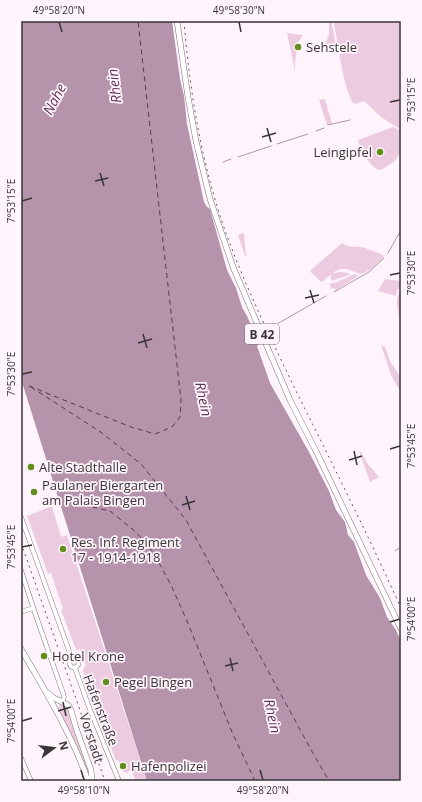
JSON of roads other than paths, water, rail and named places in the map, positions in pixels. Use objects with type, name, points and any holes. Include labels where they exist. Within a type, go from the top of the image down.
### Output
[{"type":"main road","name":"B 42","points":[[177,21],[196,141],[210,199],[233,267],[290,400],[401,629]]},
{"type":"main road","name":"Vorstadt","points":[[21,649],[46,692],[88,781]]},
{"type":"main road","name":"Vorstadt","points":[[46,692],[68,705],[71,710],[91,770],[92,781]]},
{"type":"main road","points":[[56,712],[55,707],[57,704],[62,702]]},
{"type":"main road","points":[[85,773],[88,774],[91,770]]},
{"type":"street","points":[[21,517],[72,659]]},
{"type":"street","points":[[21,570],[63,693],[64,697],[62,702]]},
{"type":"street","points":[[21,612],[33,608]]},
{"type":"street","name":"Hafenstraße","points":[[75,668],[70,667],[69,664],[72,659],[75,659],[78,662],[75,668],[90,712],[119,781]]},
{"type":"street","points":[[21,758],[31,781]]},
{"type":"water","points":[[21,21],[172,21],[187,124],[204,202],[210,209],[227,270],[259,344],[257,346],[270,383],[309,452],[329,491],[336,510],[345,522],[348,535],[354,542],[366,575],[380,598],[387,617],[396,630],[401,641],[401,781],[147,781],[21,379]]},
{"type":"waterway","points":[[328,125],[350,120]]},
{"type":"waterway","points":[[316,131],[324,128]]},
{"type":"waterway","points":[[277,144],[308,134]]},
{"type":"waterway","points":[[238,157],[271,146]]},
{"type":"waterway","points":[[223,162],[231,159]]},
{"type":"waterway","points":[[388,253],[401,230]]},
{"type":"waterway","points":[[334,292],[369,272],[384,258]]},
{"type":"waterway","points":[[277,324],[326,296]]},
{"type":"waterway","points":[[395,551],[401,547]]},
{"type":"railway","points":[[184,21],[190,78],[199,134],[212,190],[230,244],[270,337],[363,526],[401,608]]},
{"type":"railway","points":[[21,543],[105,781]]},
{"type":"place","name":"Sehstele","points":[[298,47]]},
{"type":"place","name":"Leingipfel","points":[[380,152]]},
{"type":"place","name":"Alte Stadthalle","points":[[31,467]]},
{"type":"place","name":"Paulaner Biergarten am Palais Bingen","points":[[34,492]]},
{"type":"place","name":"Res. Inf. Regiment 17 - 1914-1918","points":[[63,549]]},
{"type":"place","name":"Hotel Krone","points":[[44,656]]},
{"type":"place","name":"Pegel Bingen","points":[[106,682]]},
{"type":"place","name":"Hafenpolizei","points":[[123,766]]},
{"type":"water label","name":"Rhein","points":[[114,86]]},
{"type":"water label","name":"Nahe","points":[[54,99]]},
{"type":"water label","name":"Rhein","points":[[204,399]]},
{"type":"water label","name":"Rhein","points":[[273,716]]}]
